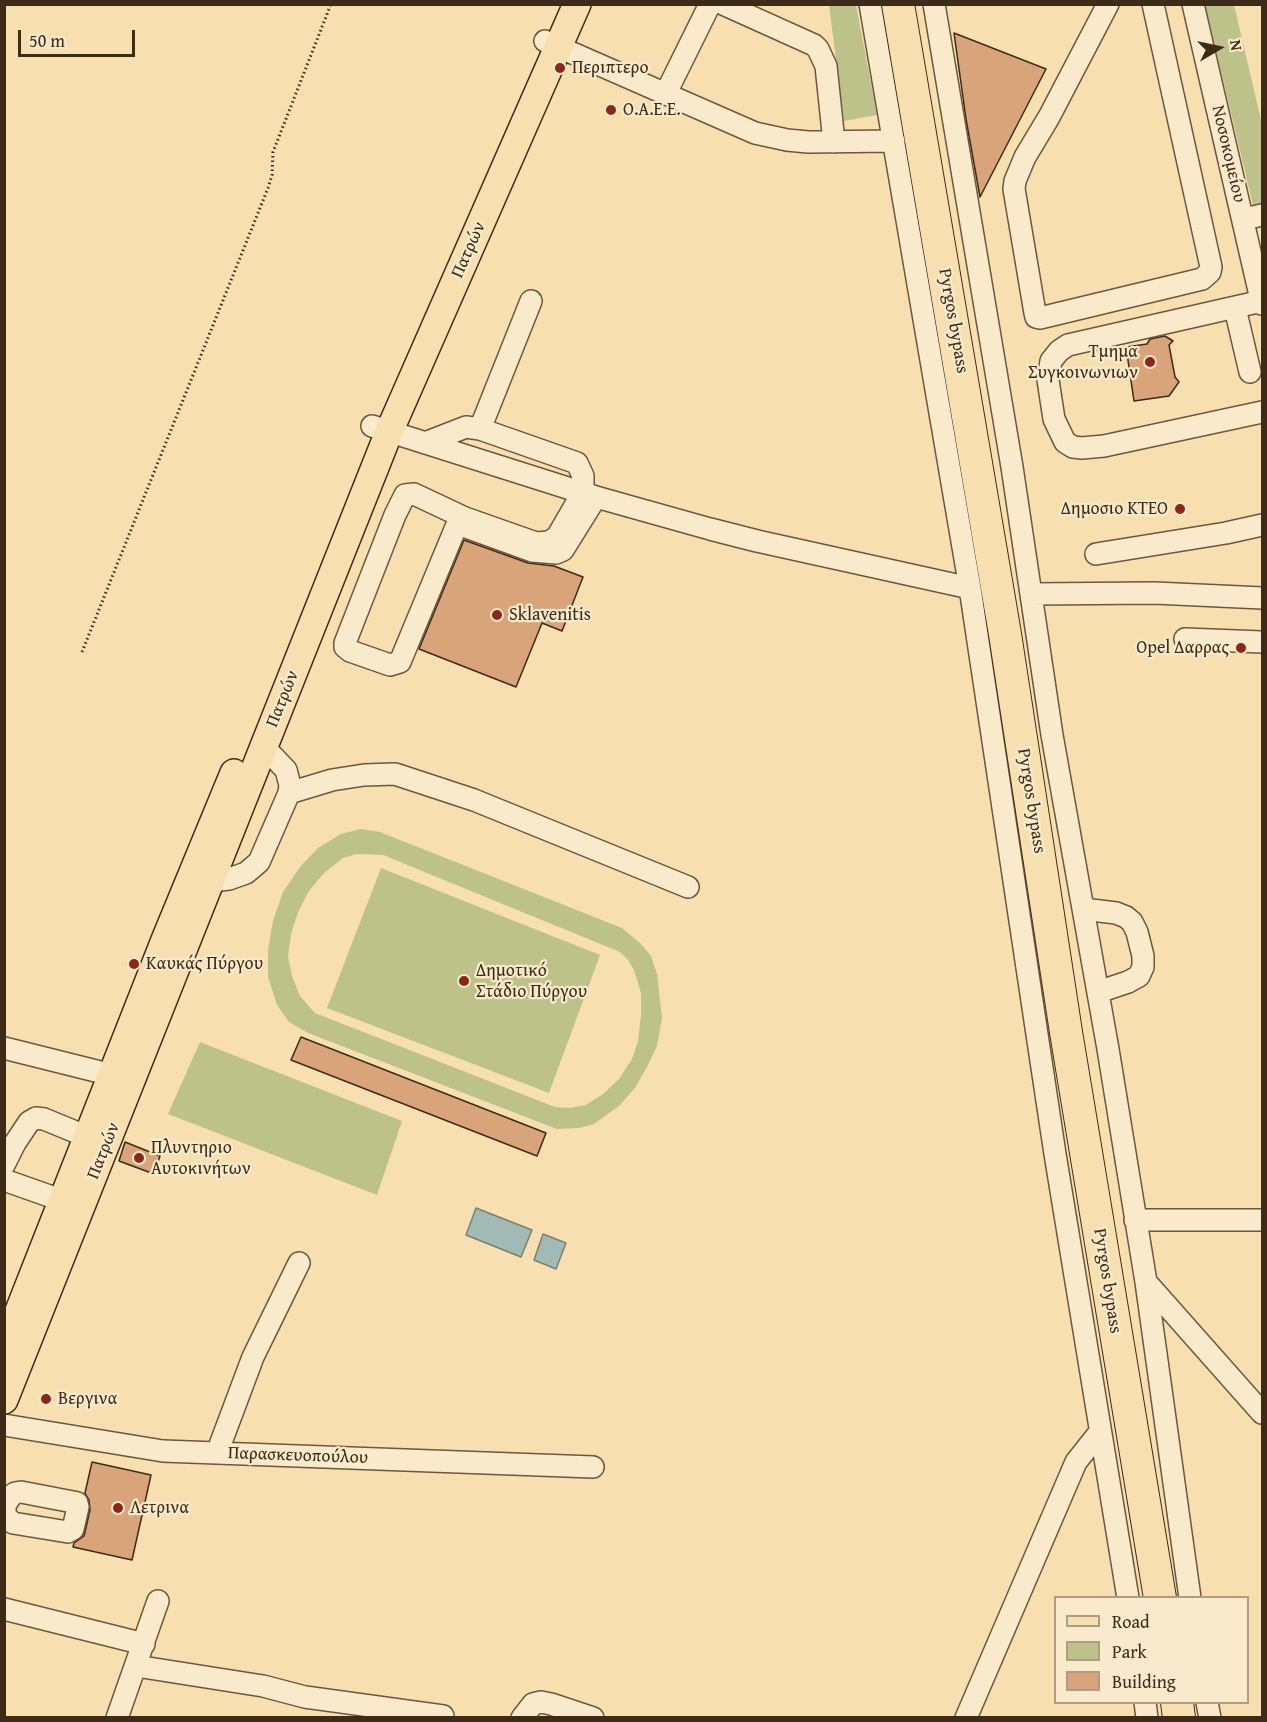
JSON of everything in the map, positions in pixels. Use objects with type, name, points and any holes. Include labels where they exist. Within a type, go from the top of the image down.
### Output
[{"type":"highway","name":"Pyrgos bypass","points":[[897,4],[1005,634],[1066,1032],[1160,1596]]},
{"type":"main road","name":"Πατρών","points":[[552,44],[561,4]]},
{"type":"main road","name":"Πατρών","points":[[97,1141],[112,1075],[292,654],[381,429],[552,44],[577,4]]},
{"type":"main road","name":"Πατρών","points":[[4,1400],[72,1204],[97,1141],[211,881],[264,747],[292,654]]},
{"type":"main road","name":"Πατρών","points":[[4,1349],[72,1204]]},
{"type":"street","points":[[666,93],[710,4]]},
{"type":"street","points":[[723,4],[814,45],[818,49],[826,66],[834,142]]},
{"type":"street","points":[[870,4],[970,588],[1051,1130],[1099,1433],[1128,1596]]},
{"type":"street","points":[[934,4],[1012,467],[1052,735],[1098,992],[1146,1282],[1190,1596]]},
{"type":"street","points":[[1108,4],[1049,117],[1025,157],[1015,181],[1014,189],[1035,313],[1036,317],[1040,318],[1202,279],[1210,272],[1211,267],[1153,4]]},
{"type":"street","name":"Νοσοκομείου","points":[[1193,4],[1253,217],[1262,303]]},
{"type":"street","points":[[552,44],[755,133],[787,140],[894,141]]},
{"type":"street","points":[[480,429],[531,301]]},
{"type":"street","points":[[1262,303],[1068,345],[1051,361],[1048,380],[1054,419],[1065,442],[1073,447],[1104,446],[1263,412]]},
{"type":"street","points":[[1235,308],[1250,372]]},
{"type":"street","points":[[425,443],[466,427],[480,429],[577,463],[590,495],[562,550],[556,553],[532,551],[463,526],[457,526],[450,537],[400,662],[390,665],[345,648],[345,643],[405,495],[414,494],[465,518],[536,543],[549,542],[557,537],[590,495]]},
{"type":"street","points":[[381,429],[590,495],[757,542],[970,588]]},
{"type":"street","points":[[1096,554],[1263,525]]},
{"type":"street","points":[[1031,594],[1155,593],[1263,598]]},
{"type":"street","points":[[1185,639],[1263,642]]},
{"type":"street","points":[[211,881],[229,879],[246,873],[259,862],[289,793],[290,785],[286,770],[264,747]]},
{"type":"street","points":[[289,793],[332,780],[364,775],[395,774],[474,800],[688,886]]},
{"type":"street","points":[[1083,909],[1116,913],[1126,917],[1132,922],[1137,932],[1143,956],[1143,967],[1139,976],[1098,992]]},
{"type":"street","points":[[4,1048],[112,1075]]},
{"type":"street","points":[[4,1165],[15,1143],[32,1119],[44,1119],[97,1141]]},
{"type":"street","points":[[4,1180],[72,1204]]},
{"type":"street","points":[[1135,1220],[1263,1220]]},
{"type":"street","points":[[217,1453],[253,1357],[299,1263]]},
{"type":"street","points":[[1146,1282],[1263,1413]]},
{"type":"street","name":"Παρασκευοπούλου","points":[[4,1425],[163,1451],[593,1467]]},
{"type":"street","points":[[966,1718],[1076,1462],[1099,1433]]},
{"type":"street","points":[[117,1718],[158,1600]]},
{"type":"street","points":[[4,1609],[144,1644]]},
{"type":"street","points":[[136,1666],[263,1686],[305,1697],[443,1716]]},
{"type":"street","points":[[522,1718],[533,1704],[542,1702],[592,1718]]},
{"type":"path","points":[[82,652],[268,188],[272,175],[273,152],[331,4]]},
{"type":"green space","points":[[829,5],[856,5],[877,115],[844,121]]},
{"type":"green space","points":[[1205,5],[1234,5],[1262,124],[1262,207],[1254,209]]},
{"type":"green space","points":[[361,829],[380,832],[622,928],[640,943],[651,956],[657,974],[662,1018],[657,1046],[648,1065],[635,1088],[619,1106],[594,1124],[579,1128],[557,1129],[308,1033],[289,1022],[277,1005],[268,977],[268,950],[273,921],[283,892],[300,867],[318,848],[341,834]],"holes":[[[357,854],[383,855],[620,952],[634,970],[641,993],[641,1015],[638,1041],[632,1059],[619,1079],[603,1094],[586,1105],[570,1108],[555,1107],[315,1013],[300,996],[292,976],[288,956],[291,934],[298,912],[309,891],[324,873],[343,858]]]},
{"type":"green space","name":"Δημοτικό Στάδιο Πύργου","points":[[381,868],[600,955],[549,1093],[327,1008]]},
{"type":"green space","points":[[200,1042],[402,1121],[377,1195],[168,1114]]},
{"type":"water","points":[[476,1208],[532,1230],[521,1257],[466,1235]]},
{"type":"water","points":[[543,1234],[566,1243],[556,1269],[534,1260]]},
{"type":"building","points":[[954,33],[1046,69],[980,197],[966,119]]},
{"type":"building","name":"Τμημα Συγκοινωνιων","points":[[1165,336],[1173,341],[1169,345],[1175,377],[1179,382],[1169,396],[1134,401],[1126,347],[1147,344],[1150,339]]},
{"type":"building","name":"Sklavenitis","points":[[464,540],[528,563],[554,566],[583,577],[562,631],[542,623],[516,687],[419,649]]},
{"type":"building","points":[[301,1037],[546,1133],[537,1156],[291,1060]]},
{"type":"building","name":"Πλυντηριο Αυτοκινήτων","points":[[125,1142],[160,1156],[154,1174],[119,1161]]},
{"type":"building","points":[[92,1462],[151,1475],[132,1560],[73,1547],[74,1543],[84,1536],[90,1510],[89,1500],[85,1493]]},
{"type":"place","name":"Περιπτερο","points":[[560,68]]},
{"type":"place","name":"Ο.Α.Ε.Ε.","points":[[611,110]]},
{"type":"place","name":"Τμημα Συγκοινωνιων","points":[[1150,362]]},
{"type":"place","name":"Δημοσιο ΚΤΕΟ","points":[[1180,509]]},
{"type":"place","name":"Sklavenitis","points":[[497,615]]},
{"type":"place","name":"Opel Δαρρας","points":[[1241,648]]},
{"type":"place","name":"Καυκάς Πύργου","points":[[134,964]]},
{"type":"place","name":"Δημοτικό Στάδιο Πύργου","points":[[464,981]]},
{"type":"place","name":"Πλυντηριο Αυτοκινήτων","points":[[139,1158]]},
{"type":"place","name":"Βεργινα","points":[[46,1399]]},
{"type":"place","name":"Λετρινα","points":[[118,1508]]}]
